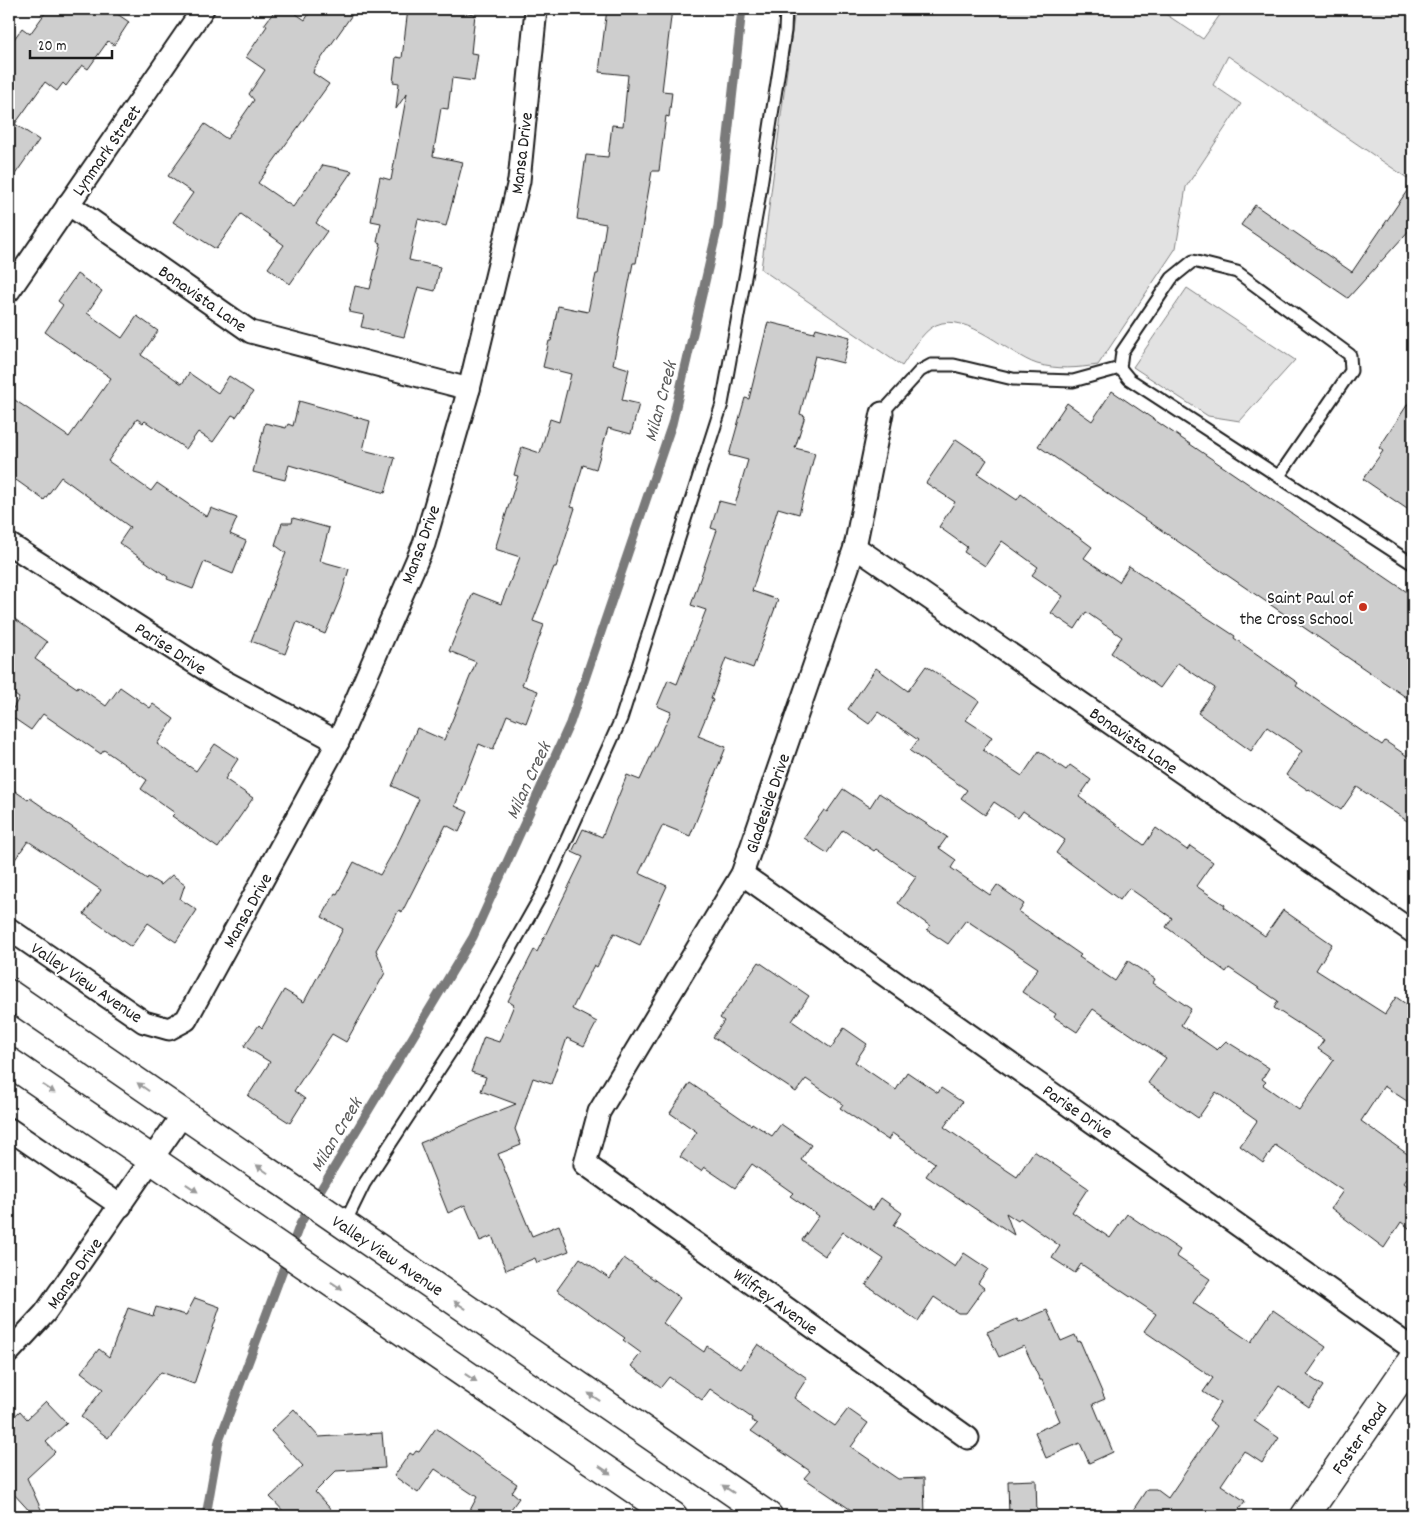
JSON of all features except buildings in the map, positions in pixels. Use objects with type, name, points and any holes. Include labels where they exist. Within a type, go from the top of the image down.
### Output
[{"type":"main road","name":"Valley View Avenue","points":[[9,994],[768,1516]]},
{"type":"main road","points":[[9,1062],[673,1516]]},
{"type":"main road","name":"Foster Road","points":[[1305,1516],[1413,1359]]},
{"type":"street","name":"Lynmark Street","points":[[9,291],[203,9]]},
{"type":"street","name":"Mansa Drive","points":[[169,1028],[186,1020],[338,742],[424,544],[469,389],[519,181],[536,9]]},
{"type":"street","name":"Bonavista Lane","points":[[68,204],[251,332],[469,389]]},
{"type":"street","name":"Gladeside Drive","points":[[585,1164],[599,1112],[742,874],[855,547],[882,413]]},
{"type":"street","name":"Parise Drive","points":[[9,544],[220,679],[338,742]]},
{"type":"street","name":"Bonavista Lane","points":[[855,547],[1413,932]]},
{"type":"street","name":"Parise Drive","points":[[742,874],[1413,1349]]},
{"type":"street","name":"Valley View Avenue","points":[[9,929],[144,1022],[169,1028]]},
{"type":"street","name":"Mansa Drive","points":[[9,1352],[45,1313],[183,1114]]},
{"type":"street","points":[[9,1129],[121,1206]]},
{"type":"street","name":"Wilfrey Avenue","points":[[585,1164],[968,1438]]},
{"type":"lane","points":[[344,1225],[364,1184],[465,1030],[543,892],[621,719],[722,404],[757,211],[785,31],[786,9]]},
{"type":"lane","points":[[1278,476],[1351,371],[1350,355],[1237,272],[1193,260],[1172,278],[1122,352],[1120,368],[1129,379],[1413,564]]},
{"type":"lane","points":[[882,413],[920,371],[931,365],[954,365],[1013,379],[1073,381],[1120,368]]},
{"type":"shaded area","points":[[795,9],[1158,9],[1203,39],[1224,9],[1413,9],[1413,182],[1228,56],[1213,85],[1241,104],[1186,187],[1176,248],[1098,365],[1068,368],[1037,364],[974,329],[948,322],[936,325],[926,332],[902,366],[761,269]]},
{"type":"shaded area","points":[[1187,288],[1295,360],[1240,421],[1208,416],[1133,367]]},
{"type":"waterway","name":"Milan Creek","points":[[206,1516],[219,1441],[300,1224],[473,937],[570,723],[672,424],[718,226],[742,9]]},
{"type":"place","name":"Saint Paul of the Cross School","points":[[1363,607]]}]
